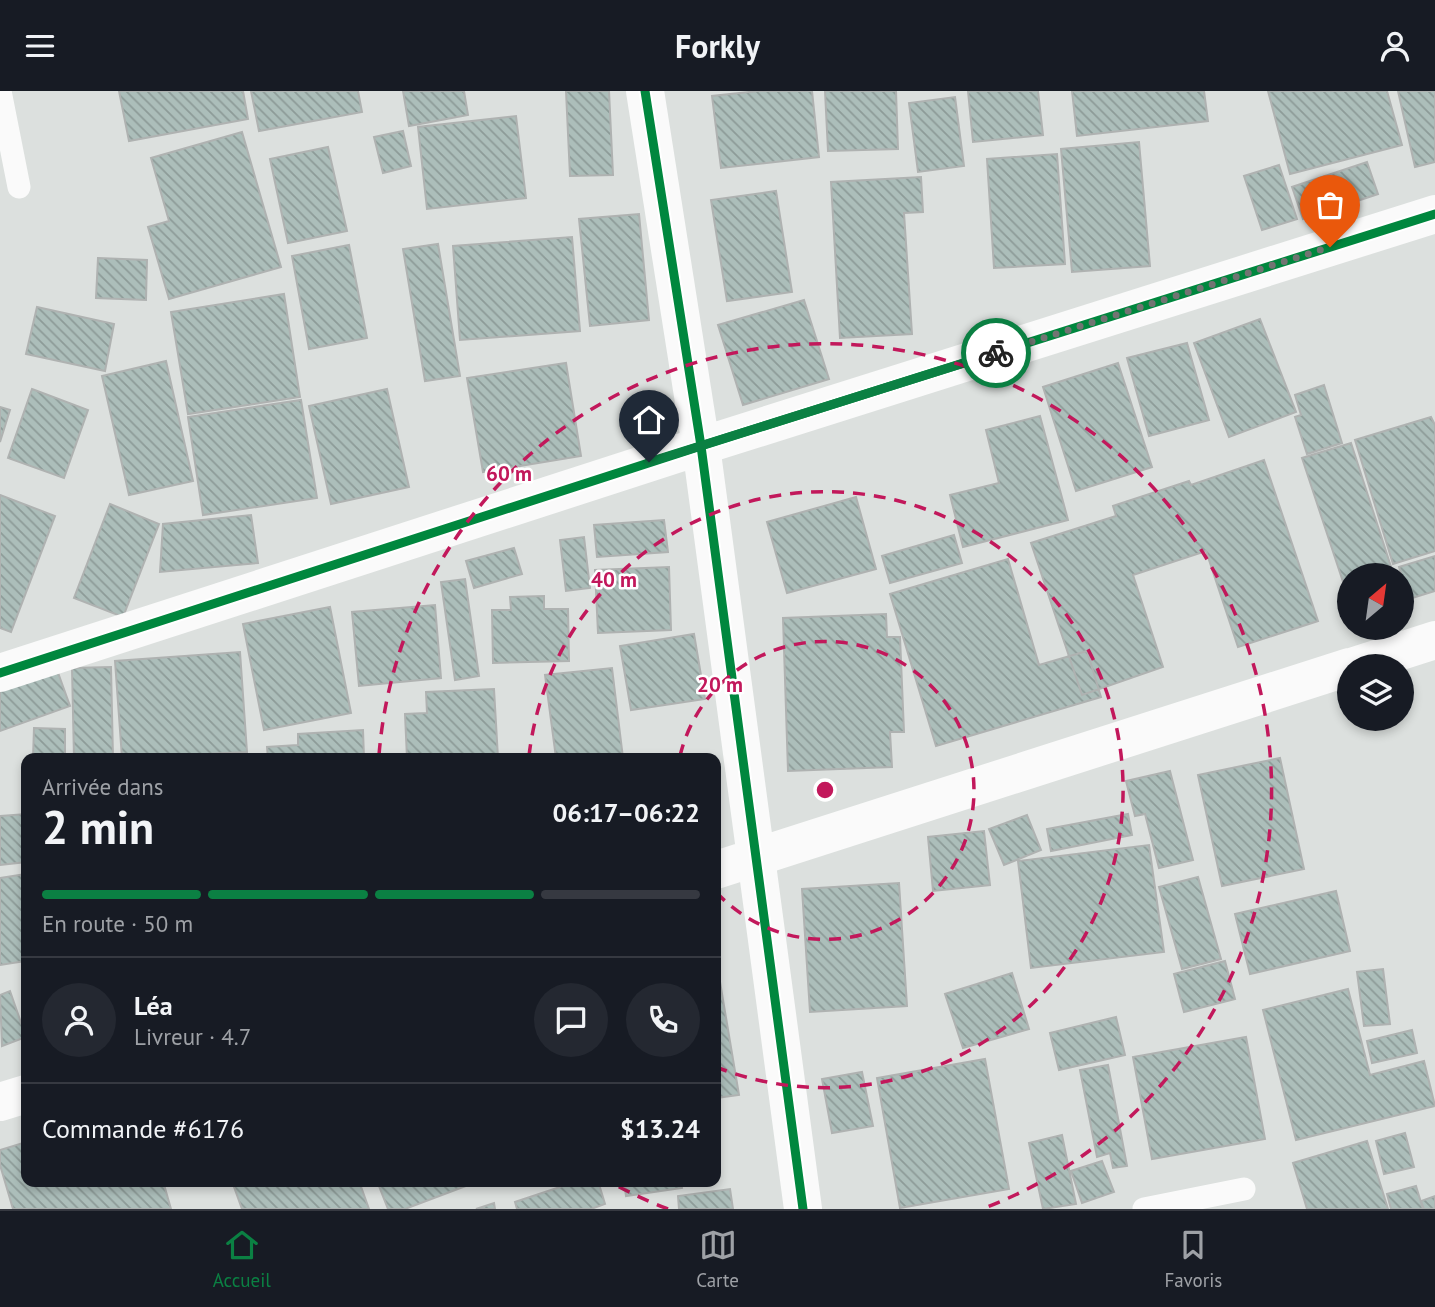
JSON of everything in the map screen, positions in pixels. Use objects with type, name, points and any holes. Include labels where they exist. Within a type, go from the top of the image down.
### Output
[{"type":"street","points":[[645,91],[701,446],[803,1209]]},
{"type":"street","points":[[0,673],[701,446],[1435,214]]},
{"type":"street","points":[[1391,654],[1435,640]]},
{"type":"street","points":[[721,868],[1337,671]]},
{"type":"street","points":[[0,1102],[21,1096]]},
{"type":"lane","points":[[0,91],[19,187]]},
{"type":"lane","points":[[1144,1209],[1244,1189]]},
{"type":"building","points":[[119,91],[243,91],[248,119],[129,141]]},
{"type":"building","points":[[251,91],[358,91],[362,112],[259,131]]},
{"type":"building","points":[[403,91],[464,91],[468,115],[409,126]]},
{"type":"building","points":[[566,91],[609,91],[613,175],[570,176]]},
{"type":"building","points":[[758,91],[812,91],[819,157],[721,168],[712,96]]},
{"type":"building","points":[[825,91],[896,91],[898,149],[828,151]]},
{"type":"building","points":[[968,91],[1038,91],[1043,135],[973,142]]},
{"type":"building","points":[[1072,91],[1204,91],[1208,121],[1077,136]]},
{"type":"building","points":[[1268,91],[1387,91],[1402,145],[1290,174]]},
{"type":"building","points":[[1398,91],[1435,91],[1435,162],[1415,167]]},
{"type":"building","points":[[955,97],[964,166],[918,172],[909,103]]},
{"type":"building","points":[[516,116],[526,198],[427,209],[418,127]]},
{"type":"building","points":[[403,131],[411,166],[383,173],[374,137]]},
{"type":"building","points":[[242,132],[281,267],[169,299],[148,227],[169,221],[151,158]]},
{"type":"building","points":[[1139,142],[1150,266],[1072,272],[1061,149]]},
{"type":"building","points":[[328,147],[347,231],[288,243],[270,159]]},
{"type":"building","points":[[1057,154],[1065,264],[994,268],[987,159]]},
{"type":"building","points":[[1367,162],[1378,194],[1303,219],[1292,187]]},
{"type":"building","points":[[1279,165],[1297,219],[1262,230],[1244,176]]},
{"type":"building","points":[[921,177],[923,212],[904,213],[912,334],[840,338],[831,182]]},
{"type":"building","points":[[776,191],[792,292],[727,301],[711,200]]},
{"type":"building","points":[[639,214],[649,320],[590,326],[579,219]]},
{"type":"building","points":[[572,237],[580,331],[460,340],[453,246]]},
{"type":"building","points":[[438,244],[460,376],[425,381],[403,249]]},
{"type":"building","points":[[349,245],[367,338],[309,349],[292,256]]},
{"type":"building","points":[[98,258],[147,260],[146,300],[96,298]]},
{"type":"building","points":[[284,294],[300,397],[188,414],[171,312]]},
{"type":"building","points":[[804,300],[829,379],[743,405],[718,325]]},
{"type":"building","points":[[37,307],[114,324],[105,371],[26,354]]},
{"type":"building","points":[[1260,319],[1296,412],[1229,437],[1194,343]]},
{"type":"building","points":[[1187,343],[1209,420],[1149,436],[1127,358]]},
{"type":"building","points":[[166,361],[193,481],[129,495],[102,376]]},
{"type":"building","points":[[566,363],[581,456],[483,472],[467,378]]},
{"type":"building","points":[[1118,363],[1152,467],[1076,491],[1043,387]]},
{"type":"building","points":[[1324,385],[1342,443],[1307,454],[1295,417],[1301,415],[1295,395]]},
{"type":"building","points":[[32,389],[88,410],[64,478],[8,458]]},
{"type":"building","points":[[387,389],[409,487],[331,504],[309,406]]},
{"type":"building","points":[[301,400],[317,498],[203,515],[188,417]]},
{"type":"building","points":[[0,407],[10,410],[0,442]]},
{"type":"building","points":[[1040,416],[1068,520],[963,547],[950,495],[999,483],[986,430]]},
{"type":"building","points":[[1431,417],[1435,425],[1435,551],[1393,563],[1355,440]]},
{"type":"building","points":[[1351,443],[1390,563],[1337,564],[1302,458]]},
{"type":"building","points":[[1264,460],[1318,621],[1238,647],[1206,551],[1133,575],[1163,667],[1082,695],[1031,543],[1116,516],[1113,506],[1189,481],[1191,485]]},
{"type":"building","points":[[0,495],[55,516],[11,632],[0,628]]},
{"type":"building","points":[[856,497],[876,569],[787,593],[767,522]]},
{"type":"building","points":[[110,504],[159,524],[123,617],[74,598]]},
{"type":"building","points":[[251,515],[258,563],[160,572],[163,524]]},
{"type":"building","points":[[664,520],[668,552],[597,557],[594,525]]},
{"type":"building","points":[[954,535],[962,563],[890,583],[882,556]]},
{"type":"building","points":[[584,537],[590,588],[566,591],[560,540]]},
{"type":"building","points":[[514,548],[522,574],[474,588],[466,561]]},
{"type":"building","points":[[1435,556],[1435,591],[1414,597],[1412,563]]},
{"type":"building","points":[[1008,559],[1039,665],[1087,651],[1101,697],[936,746],[890,594]]},
{"type":"building","points":[[669,567],[671,630],[598,633],[595,570]]},
{"type":"building","points":[[465,579],[479,676],[455,680],[441,582]]},
{"type":"building","points":[[544,596],[544,609],[568,609],[569,661],[493,663],[492,610],[511,610],[510,597]]},
{"type":"building","points":[[435,605],[441,678],[359,686],[352,612]]},
{"type":"building","points":[[330,607],[351,713],[264,730],[243,624]]},
{"type":"building","points":[[886,614],[887,637],[900,637],[904,732],[890,732],[892,767],[788,771],[783,618]]},
{"type":"building","points":[[694,634],[705,699],[631,710],[620,646]]},
{"type":"building","points":[[240,652],[247,752],[122,753],[115,661]]},
{"type":"building","points":[[56,667],[70,706],[0,731],[0,688]]},
{"type":"building","points":[[111,667],[113,753],[74,753],[72,668]]},
{"type":"building","points":[[612,668],[622,753],[555,753],[545,675]]},
{"type":"building","points":[[494,689],[498,753],[407,753],[405,714],[427,713],[426,692]]},
{"type":"building","points":[[34,728],[65,729],[65,753],[33,753]]},
{"type":"building","points":[[363,730],[364,753],[268,753],[267,747],[298,745],[298,734]]},
{"type":"building","points":[[1280,758],[1304,869],[1222,886],[1198,775]]},
{"type":"building","points":[[1170,771],[1193,860],[1159,868],[1145,814],[1135,816],[1126,781]]},
{"type":"building","points":[[21,814],[21,863],[0,865],[0,816]]},
{"type":"building","points":[[1128,814],[1132,835],[1051,851],[1047,829]]},
{"type":"building","points":[[1027,815],[1041,850],[1004,865],[989,829]]},
{"type":"building","points":[[984,831],[990,885],[933,891],[928,837]]},
{"type":"building","points":[[1149,845],[1164,952],[1031,968],[1018,861]]},
{"type":"building","points":[[21,875],[21,962],[0,965],[0,878]]},
{"type":"building","points":[[1198,877],[1221,959],[1182,969],[1159,887]]},
{"type":"building","points":[[899,883],[907,1006],[810,1012],[802,889]]},
{"type":"building","points":[[1336,891],[1350,951],[1250,974],[1235,914]]},
{"type":"building","points":[[1225,961],[1235,999],[1184,1012],[1174,974]]},
{"type":"building","points":[[1383,969],[1390,1024],[1364,1026],[1357,972]]},
{"type":"building","points":[[1012,973],[1029,1029],[963,1048],[945,994]]},
{"type":"building","points":[[721,988],[739,1095],[721,1097]]},
{"type":"building","points":[[1348,989],[1370,1075],[1424,1061],[1435,1106],[1296,1140],[1263,1010]]},
{"type":"building","points":[[10,991],[21,1023],[21,1039],[2,1046],[0,995]]},
{"type":"building","points":[[1116,1017],[1125,1055],[1059,1070],[1050,1033]]},
{"type":"building","points":[[1412,1030],[1417,1053],[1372,1063],[1367,1041]]},
{"type":"building","points":[[1246,1037],[1265,1139],[1152,1159],[1133,1057]]},
{"type":"building","points":[[985,1059],[1009,1189],[900,1208],[877,1078]]},
{"type":"building","points":[[1108,1065],[1127,1166],[1113,1168],[1110,1153],[1097,1157],[1080,1070]]},
{"type":"building","points":[[862,1072],[873,1126],[832,1133],[822,1079]]},
{"type":"building","points":[[1405,1133],[1414,1167],[1384,1174],[1376,1141]]},
{"type":"building","points":[[1062,1135],[1076,1204],[1043,1209],[1029,1143]]},
{"type":"building","points":[[1367,1141],[1388,1209],[1307,1209],[1293,1163]]},
{"type":"building","points":[[21,1144],[21,1187],[165,1187],[171,1209],[13,1209],[0,1165],[0,1150]]},
{"type":"building","points":[[1102,1161],[1114,1192],[1082,1203],[1071,1171]]},
{"type":"building","points":[[1416,1186],[1423,1209],[1391,1209],[1387,1194]]},
{"type":"building","points":[[234,1187],[361,1187],[369,1209],[242,1209]]},
{"type":"building","points":[[379,1187],[463,1187],[405,1209],[388,1209]]},
{"type":"building","points":[[560,1187],[600,1187],[605,1204],[591,1209],[517,1209],[515,1202]]},
{"type":"building","points":[[625,1187],[682,1187],[682,1188],[626,1196]]},
{"type":"building","points":[[730,1189],[733,1209],[679,1209],[678,1196]]},
{"type":"building","points":[[1435,1196],[1435,1209],[1424,1209],[1421,1201]]},
{"type":"building","points":[[494,1203],[495,1209],[476,1209]]},
{"type":"cycle path","points":[[645,91],[701,446],[803,1209]]},
{"type":"cycle path","points":[[0,673],[701,446],[1435,214]]},
{"type":"way so far","points":[[996,353],[1330,247]]},
{"type":"route","points":[[649,462],[996,353]]}]
